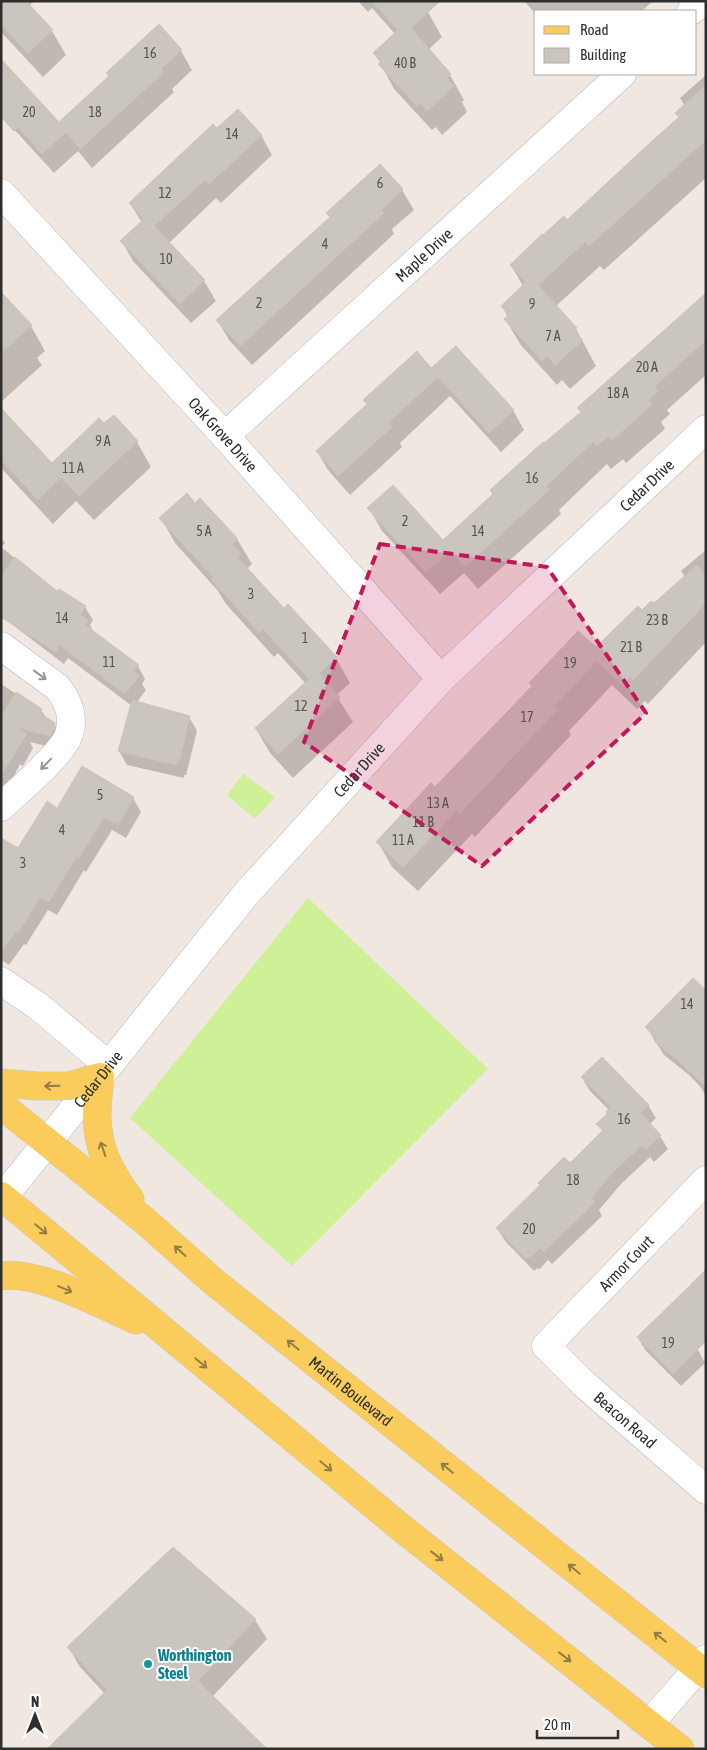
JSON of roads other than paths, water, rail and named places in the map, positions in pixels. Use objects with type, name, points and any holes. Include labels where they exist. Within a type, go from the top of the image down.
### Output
[{"type":"main road","points":[[1,1083],[69,1086],[104,1071]]},
{"type":"main road","points":[[104,1071],[97,1112],[99,1136],[116,1181],[145,1221]]},
{"type":"main road","name":"Martin Boulevard","points":[[1,1105],[145,1221],[214,1282],[703,1667]]},
{"type":"main road","points":[[2,1198],[399,1526],[680,1749]]},
{"type":"main road","points":[[1,1276],[26,1277],[56,1285],[163,1332]]},
{"type":"street","points":[[692,10],[702,2]]},
{"type":"street","name":"Maple Drive","points":[[225,436],[621,75]]},
{"type":"street","name":"Oak Grove Drive","points":[[1,194],[225,436],[441,679]]},
{"type":"street","name":"Cedar Drive","points":[[2,1198],[246,894],[441,679],[706,429]]},
{"type":"street","points":[[1,646],[56,687],[63,695],[71,713],[68,736],[61,749],[1,807]]},
{"type":"street","points":[[1,981],[38,1006],[104,1071]]},
{"type":"street","name":"Armor Court","points":[[546,1346],[706,1180]]},
{"type":"street","name":"Beacon Road","points":[[546,1346],[584,1384],[706,1490]]},
{"type":"street","points":[[649,1724],[703,1667]]},
{"type":"place","name":"Worthington Steel","points":[[148,1664]]}]
